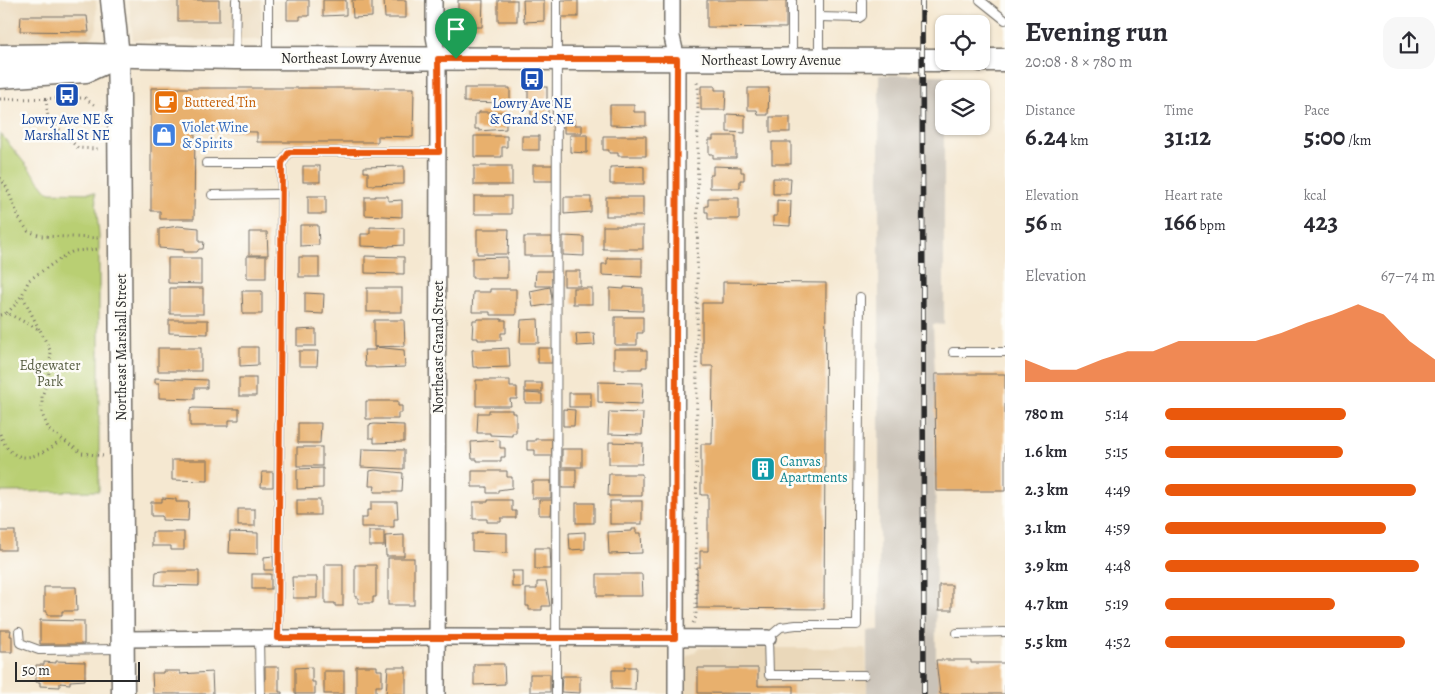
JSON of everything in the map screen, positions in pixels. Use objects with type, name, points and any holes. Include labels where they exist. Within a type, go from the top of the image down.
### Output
[{"type":"main road","name":"Northeast Marshall Street","points":[[112,0],[118,56],[122,694]]},
{"type":"main road","name":"Northeast Lowry Avenue","points":[[0,56],[935,60]]},
{"type":"main road","name":"Northeast Lowry Avenue","points":[[0,77],[86,72],[118,56]]},
{"type":"main road","points":[[990,60],[1005,60]]},
{"type":"street","name":"Northeast Grand Street","points":[[434,0],[434,36],[438,59],[439,152],[437,694]]},
{"type":"street","points":[[672,0],[672,37],[677,59],[676,694]]},
{"type":"street","points":[[123,644],[259,638],[768,638]]},
{"type":"lane","points":[[235,58],[236,0]]},
{"type":"lane","points":[[268,0],[268,58]]},
{"type":"lane","points":[[556,694],[557,0]]},
{"type":"lane","points":[[792,0],[792,60]]},
{"type":"lane","points":[[819,0],[819,60]]},
{"type":"lane","points":[[819,17],[859,18],[862,16],[862,0]]},
{"type":"lane","points":[[980,0],[1005,20]]},
{"type":"lane","points":[[278,638],[282,163],[289,152],[439,152]]},
{"type":"lane","points":[[206,163],[282,163]]},
{"type":"lane","points":[[212,195],[282,194]]},
{"type":"lane","points":[[860,297],[857,625],[796,625],[781,627],[768,638],[769,675],[864,675]]},
{"type":"lane","points":[[953,352],[1005,352]]},
{"type":"lane","points":[[20,632],[20,644],[38,650],[123,644]]},
{"type":"lane","points":[[957,633],[1005,632]]},
{"type":"lane","points":[[259,638],[260,694]]},
{"type":"path","points":[[693,623],[696,617],[697,83],[695,80]]},
{"type":"path","points":[[0,99],[85,98],[94,105]]},
{"type":"path","points":[[46,99],[48,118],[78,148],[98,149]]},
{"type":"path","points":[[0,178],[6,186],[20,220],[28,231],[41,236],[99,238]]},
{"type":"path","points":[[7,313],[22,295],[30,280],[67,254],[74,251],[99,249]]},
{"type":"path","points":[[22,295],[51,352],[48,380],[42,396],[42,414],[48,430],[82,453],[122,458]]},
{"type":"path","points":[[0,314],[7,313],[40,330]]},
{"type":"path","points":[[0,434],[3,442],[13,454],[27,457],[45,453],[62,440]]},
{"type":"shaded area","points":[[0,0],[96,0],[97,28],[93,36],[78,46],[0,48]]},
{"type":"shaded area","points":[[129,0],[261,0],[262,40],[133,40]]},
{"type":"shaded area","points":[[879,75],[944,75],[944,80],[935,80],[935,135],[944,135],[944,325],[933,324],[935,374],[936,660],[940,694],[867,694],[867,630],[879,630]]},
{"type":"shaded area","points":[[699,648],[866,648],[867,694],[686,694],[686,659],[688,655]]},
{"type":"green space","name":"Edgewater Park","points":[[0,133],[48,192],[95,193],[99,235],[99,491],[0,492]]},
{"type":"building","points":[[178,0],[219,0],[219,21],[178,21]]},
{"type":"building","points":[[287,0],[309,0],[309,16],[300,16],[300,20],[287,20]]},
{"type":"building","points":[[323,0],[346,0],[346,15],[323,16]]},
{"type":"building","points":[[352,0],[372,0],[372,17],[353,18]]},
{"type":"building","points":[[384,0],[406,0],[406,18],[385,18]]},
{"type":"building","points":[[458,0],[483,0],[482,27],[458,27]]},
{"type":"building","points":[[498,0],[517,0],[517,21],[498,21]]},
{"type":"building","points":[[523,0],[544,0],[544,21],[524,22]]},
{"type":"building","points":[[559,0],[578,0],[578,17],[559,17]]},
{"type":"building","points":[[707,0],[786,0],[786,28],[707,27]]},
{"type":"building","points":[[21,16],[87,16],[89,32],[20,31]]},
{"type":"building","points":[[701,86],[715,86],[715,90],[726,90],[725,110],[701,110]]},
{"type":"building","points":[[528,87],[547,87],[547,103],[528,103]]},
{"type":"building","points":[[151,88],[414,88],[413,137],[378,136],[378,142],[257,142],[257,132],[195,131],[194,219],[160,219],[160,211],[151,211]]},
{"type":"building","points":[[464,88],[510,88],[510,103],[464,102]]},
{"type":"building","points":[[748,88],[769,88],[768,115],[758,115],[757,110],[748,110]]},
{"type":"building","points":[[610,105],[634,105],[634,112],[646,112],[646,126],[610,125]]},
{"type":"building","points":[[531,106],[548,106],[548,123],[531,123]]},
{"type":"building","points":[[479,112],[506,112],[506,129],[479,131],[479,129],[475,129],[475,114],[479,114]]},
{"type":"building","points":[[727,114],[745,115],[745,133],[727,132]]},
{"type":"building","points":[[770,117],[790,117],[790,132],[770,132]]},
{"type":"building","points":[[564,119],[574,119],[574,125],[582,125],[582,133],[564,133]]},
{"type":"building","points":[[570,135],[587,135],[587,153],[570,152]]},
{"type":"building","points":[[474,136],[507,136],[507,147],[502,147],[502,157],[474,157]]},
{"type":"building","points":[[522,136],[539,136],[539,150],[522,150]]},
{"type":"building","points":[[603,136],[646,136],[646,156],[618,156],[618,153],[609,153],[609,150],[603,150]]},
{"type":"building","points":[[713,136],[736,136],[736,158],[713,158],[713,154],[709,154],[709,140],[713,140]]},
{"type":"building","points":[[772,142],[791,142],[791,164],[772,164]]},
{"type":"building","points":[[533,165],[554,165],[554,181],[533,181]]},
{"type":"building","points":[[303,166],[320,166],[320,182],[303,182]]},
{"type":"building","points":[[404,166],[404,184],[368,185],[368,172],[364,172],[364,167]]},
{"type":"building","points":[[474,166],[512,166],[512,185],[474,185]]},
{"type":"building","points":[[713,166],[741,167],[741,172],[744,172],[744,180],[740,180],[740,188],[710,188],[710,175],[713,175]]},
{"type":"building","points":[[610,167],[644,167],[644,184],[610,184]]},
{"type":"building","points":[[773,178],[791,178],[790,194],[773,194]]},
{"type":"building","points":[[308,196],[326,196],[326,214],[308,214]]},
{"type":"building","points":[[388,196],[388,201],[402,200],[402,217],[365,215],[365,197]]},
{"type":"building","points":[[474,196],[511,196],[511,214],[474,214]]},
{"type":"building","points":[[564,197],[591,197],[591,212],[564,214]]},
{"type":"building","points":[[606,197],[643,197],[643,216],[606,216]]},
{"type":"building","points":[[708,198],[739,198],[739,219],[708,219],[708,212],[705,212],[705,206],[708,206]]},
{"type":"building","points":[[777,200],[791,201],[790,226],[773,225],[773,216],[777,216]]},
{"type":"building","points":[[300,225],[318,225],[319,245],[300,246]]},
{"type":"building","points":[[178,226],[199,228],[199,242],[204,242],[203,249],[199,249],[197,252],[184,252],[184,250],[159,248],[159,229]]},
{"type":"building","points":[[603,226],[643,226],[643,249],[603,249]]},
{"type":"building","points":[[370,227],[404,228],[404,245],[389,247],[361,246],[361,234],[370,234]]},
{"type":"building","points":[[477,229],[509,229],[508,254],[477,254]]},
{"type":"building","points":[[249,232],[267,232],[268,255],[249,255]]},
{"type":"building","points":[[563,236],[584,237],[584,256],[563,255]]},
{"type":"building","points":[[524,237],[552,237],[552,256],[524,256]]},
{"type":"building","points":[[247,256],[266,256],[266,278],[247,278]]},
{"type":"building","points":[[365,256],[404,257],[404,274],[365,273]]},
{"type":"building","points":[[299,257],[319,257],[319,277],[299,277]]},
{"type":"building","points":[[507,257],[507,278],[472,278],[472,258]]},
{"type":"building","points":[[168,258],[201,258],[201,284],[168,283]]},
{"type":"building","points":[[607,258],[642,258],[642,277],[602,275],[602,264],[607,264]]},
{"type":"building","points":[[536,271],[552,271],[552,286],[535,286]]},
{"type":"building","points":[[564,271],[580,271],[580,286],[564,286]]},
{"type":"building","name":"Canvas Apartments","points":[[723,282],[826,283],[824,609],[697,608],[697,567],[700,567],[700,551],[708,551],[708,495],[701,495],[701,444],[712,444],[713,366],[702,366],[702,303],[723,303]]},
{"type":"building","points":[[550,287],[553,304],[533,307],[530,291]]},
{"type":"building","points":[[624,287],[643,288],[643,311],[610,310],[610,288],[624,289]]},
{"type":"building","points":[[170,288],[203,288],[203,314],[170,314]]},
{"type":"building","points":[[367,288],[402,288],[402,312],[367,312]]},
{"type":"building","points":[[573,288],[592,288],[592,304],[573,304]]},
{"type":"building","points":[[490,289],[516,289],[516,315],[490,315],[490,312],[472,312],[473,292],[490,292]]},
{"type":"building","points":[[242,291],[262,291],[262,314],[243,314]]},
{"type":"building","points":[[305,293],[324,294],[323,314],[305,313]]},
{"type":"building","points":[[615,317],[643,317],[643,333],[637,333],[637,345],[615,345]]},
{"type":"building","points":[[538,319],[539,343],[520,343],[521,320]]},
{"type":"building","points":[[169,320],[208,320],[208,334],[169,333]]},
{"type":"building","points":[[374,320],[404,320],[405,346],[374,347]]},
{"type":"building","points":[[473,320],[506,320],[506,333],[501,333],[501,340],[478,340],[478,338],[472,338]]},
{"type":"building","points":[[316,329],[316,346],[297,346],[297,330]]},
{"type":"building","points":[[594,333],[595,345],[577,346],[576,334]]},
{"type":"building","points":[[240,347],[258,347],[258,365],[240,366]]},
{"type":"building","points":[[375,347],[404,350],[405,367],[365,367],[364,350],[375,350]]},
{"type":"building","points":[[158,348],[201,348],[201,371],[158,371]]},
{"type":"building","points":[[509,348],[510,367],[473,367],[472,350]]},
{"type":"building","points":[[538,348],[552,348],[552,363],[538,363]]},
{"type":"building","points":[[614,349],[642,349],[642,351],[647,351],[647,367],[642,367],[642,369],[614,369]]},
{"type":"building","points":[[299,351],[318,351],[317,366],[299,366]]},
{"type":"building","points":[[935,374],[1005,374],[1005,491],[936,491]]},
{"type":"building","points":[[155,378],[207,380],[207,388],[195,388],[195,399],[159,398],[159,383],[155,383]]},
{"type":"building","points":[[239,378],[256,378],[256,396],[239,396]]},
{"type":"building","points":[[476,380],[510,380],[510,387],[517,387],[517,399],[510,399],[511,406],[476,406]]},
{"type":"building","points":[[598,382],[643,383],[642,404],[598,402]]},
{"type":"building","points":[[525,383],[542,383],[542,392],[525,392]]},
{"type":"building","points":[[525,393],[542,394],[542,403],[525,403]]},
{"type":"building","points":[[569,393],[591,393],[591,407],[569,407]]},
{"type":"building","points":[[366,401],[398,401],[398,406],[402,406],[402,413],[398,413],[398,419],[366,419]]},
{"type":"building","points":[[190,409],[239,409],[239,420],[229,420],[229,426],[190,426]]},
{"type":"building","points":[[563,409],[575,410],[574,426],[563,426]]},
{"type":"building","points":[[489,410],[512,410],[512,413],[516,413],[516,433],[512,433],[512,436],[477,433],[478,413],[489,413]]},
{"type":"building","points":[[609,412],[643,413],[642,435],[608,434]]},
{"type":"building","points":[[298,423],[321,423],[320,443],[298,443]]},
{"type":"building","points":[[369,425],[404,425],[404,442],[374,443],[374,438],[369,438]]},
{"type":"building","points":[[535,439],[552,439],[552,456],[535,456],[535,450],[527,450],[527,441],[535,441]]},
{"type":"building","points":[[500,440],[500,448],[505,448],[505,457],[501,457],[501,461],[477,461],[477,459],[472,459],[471,442]]},
{"type":"building","points":[[609,442],[643,443],[642,464],[609,464]]},
{"type":"building","points":[[297,447],[322,447],[322,466],[297,466]]},
{"type":"building","points":[[362,449],[404,450],[404,469],[361,467]]},
{"type":"building","points":[[562,449],[582,449],[582,467],[562,467]]},
{"type":"building","points":[[172,460],[208,460],[208,481],[172,480]]},
{"type":"building","points":[[323,468],[323,488],[297,489],[297,469]]},
{"type":"building","points":[[562,469],[576,469],[576,488],[562,488]]},
{"type":"building","points":[[370,471],[403,473],[402,492],[374,492],[375,486],[369,486]]},
{"type":"building","points":[[472,471],[507,471],[507,477],[512,477],[512,488],[498,490],[498,493],[487,493],[487,487],[472,487]]},
{"type":"building","points":[[262,472],[273,472],[273,487],[261,487]]},
{"type":"building","points":[[609,474],[642,474],[642,496],[608,496]]},
{"type":"building","points":[[532,481],[551,481],[551,498],[532,498]]},
{"type":"building","points":[[162,498],[176,499],[176,502],[189,502],[188,521],[162,520],[162,516],[151,516],[151,502],[162,502]]},
{"type":"building","points":[[297,500],[320,500],[320,515],[297,515]]},
{"type":"building","points":[[488,500],[512,500],[512,511],[516,511],[516,518],[501,518],[501,522],[473,519],[473,502],[488,502]]},
{"type":"building","points":[[539,500],[552,500],[551,515],[539,515]]},
{"type":"building","points":[[610,501],[642,501],[642,524],[610,524]]},
{"type":"building","points":[[371,502],[397,502],[398,519],[394,519],[394,527],[361,527],[361,518],[367,518],[367,510],[371,510]]},
{"type":"building","points":[[576,503],[594,503],[594,523],[576,523]]},
{"type":"building","points":[[238,509],[255,509],[255,526],[238,526]]},
{"type":"building","points":[[632,529],[636,529],[636,533],[641,533],[642,553],[609,554],[608,532],[632,531]]},
{"type":"building","points":[[0,531],[15,531],[15,550],[0,550]]},
{"type":"building","points":[[369,531],[384,531],[384,546],[369,546]]},
{"type":"building","points":[[152,532],[184,532],[184,550],[171,550],[171,546],[152,546]]},
{"type":"building","points":[[230,532],[258,533],[258,554],[229,553]]},
{"type":"building","points":[[477,532],[507,533],[507,553],[472,551],[472,534],[477,534]]},
{"type":"building","points":[[585,532],[585,549],[570,550],[569,533]]},
{"type":"building","points":[[404,535],[404,556],[386,556],[385,536]]},
{"type":"building","points":[[535,548],[550,548],[551,569],[535,569]]},
{"type":"building","points":[[273,556],[274,570],[264,570],[264,557]]},
{"type":"building","points":[[388,558],[414,558],[414,605],[388,605]]},
{"type":"building","points":[[325,564],[343,564],[343,606],[335,606],[335,603],[325,603]]},
{"type":"building","points":[[355,565],[376,565],[376,597],[373,597],[373,603],[358,603],[358,597],[355,597]]},
{"type":"building","points":[[199,571],[199,586],[155,585],[156,572]]},
{"type":"building","points":[[512,571],[523,571],[523,587],[512,587]]},
{"type":"building","points":[[252,574],[271,574],[271,589],[252,589]]},
{"type":"building","points":[[597,574],[642,574],[643,596],[597,596]]},
{"type":"building","points":[[292,577],[317,577],[317,598],[293,598]]},
{"type":"building","points":[[537,582],[546,582],[550,606],[542,606],[542,610],[529,610],[529,606],[526,606],[526,589],[537,589]]},
{"type":"building","points":[[939,585],[952,585],[952,610],[939,610]]},
{"type":"building","points":[[44,587],[76,587],[77,611],[62,611],[62,615],[47,615],[47,611],[44,611]]},
{"type":"building","points":[[40,620],[84,621],[84,644],[40,644]]},
{"type":"building","points":[[0,630],[11,630],[12,652],[0,652]]},
{"type":"building","points":[[936,660],[971,660],[971,663],[1005,663],[1005,694],[940,694]]},
{"type":"building","points":[[56,661],[85,662],[85,680],[70,681],[70,684],[60,683],[60,687],[40,686],[40,682],[36,682],[36,665],[44,665],[44,662],[56,663]]},
{"type":"building","points":[[474,664],[504,664],[505,684],[474,685]]},
{"type":"building","points":[[356,666],[377,666],[377,670],[382,670],[382,686],[376,686],[376,694],[356,694]]},
{"type":"building","points":[[265,667],[279,667],[279,692],[282,692],[282,694],[265,694]]},
{"type":"building","points":[[312,667],[312,682],[315,682],[315,694],[295,694],[295,668]]},
{"type":"building","points":[[388,667],[406,667],[406,694],[386,694]]},
{"type":"building","points":[[625,667],[636,667],[635,690],[612,689],[612,670],[625,670]]},
{"type":"building","points":[[698,668],[758,668],[758,686],[793,686],[793,694],[698,693]]},
{"type":"building","points":[[163,671],[180,671],[180,674],[212,672],[213,694],[153,694],[152,673],[163,673]]},
{"type":"building","points":[[324,671],[344,671],[344,694],[324,694]]},
{"type":"building","points":[[530,674],[550,674],[550,692],[530,692]]},
{"type":"building","points":[[562,676],[580,676],[580,693],[561,692]]},
{"type":"railway","points":[[922,0],[924,694]]},
{"type":"place","name":"Lowry Ave NE & Grand St NE","points":[[532,79]]},
{"type":"place","name":"Lowry Ave NE & Marshall St NE","points":[[67,95]]},
{"type":"place","name":"Buttered Tin","points":[[166,102]]},
{"type":"place","name":"Violet Wine & Spirits","points":[[164,135]]},
{"type":"place","name":"Canvas Apartments","points":[[763,469]]},
{"type":"route","points":[[438,59],[456,59],[677,59],[675,638],[278,638],[282,163],[289,152],[439,152],[438,59]]}]
